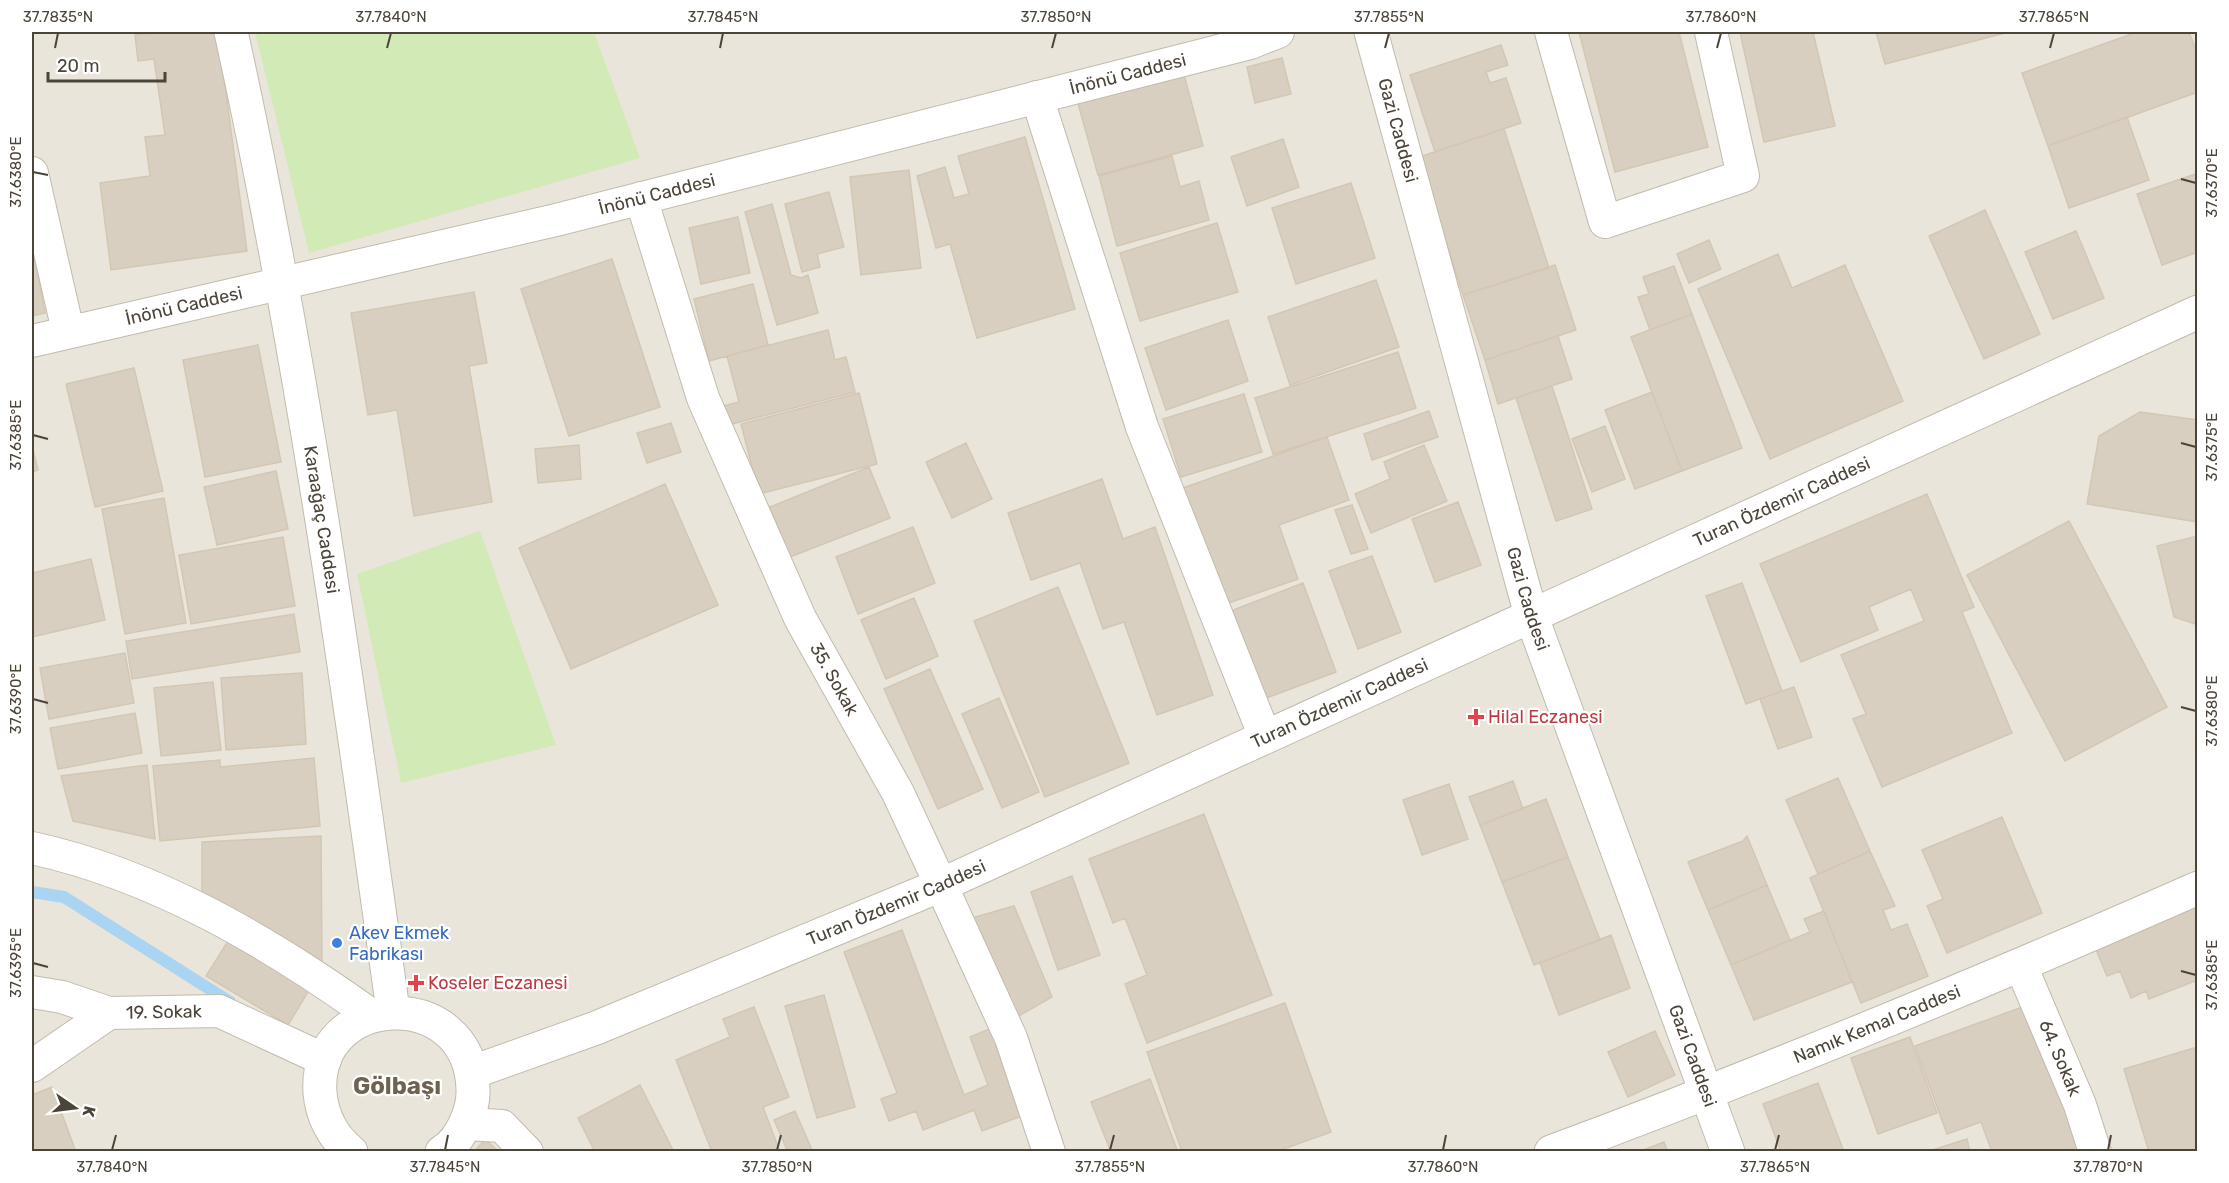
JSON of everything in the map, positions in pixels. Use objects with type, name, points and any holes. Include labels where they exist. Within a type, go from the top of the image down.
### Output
[{"type":"street","name":"Karaağaç Caddesi","points":[[231,32],[283,281],[367,823],[382,1013]]},
{"type":"street","name":"İnönü Caddesi","points":[[32,341],[283,281],[555,220],[1250,43],[1278,32]]},
{"type":"street","name":"Gazi Caddesi","points":[[1371,32],[1531,615],[1728,1152]]},
{"type":"street","points":[[1551,32],[1605,222],[1743,176],[1711,32]]},
{"type":"street","points":[[1037,97],[1142,427],[1265,737]]},
{"type":"street","points":[[32,173],[68,331]]},
{"type":"street","name":"35. Sokak","points":[[641,198],[708,409],[800,618],[898,793],[941,885],[1011,1038],[1049,1152]]},
{"type":"street","name":"Turan Özdemir Caddesi","points":[[473,1072],[596,1028],[941,885],[2198,312]]},
{"type":"street","points":[[32,848],[60,854],[133,880],[223,920],[382,1013]]},
{"type":"street","name":"Namık Kemal Caddesi","points":[[1551,1152],[1708,1094],[2021,966],[2198,888]]},
{"type":"street","name":"64. Sokak","points":[[2021,966],[2080,1105],[2095,1152]]},
{"type":"street","name":"19. Sokak","points":[[32,992],[62,998],[108,1013],[219,1011],[325,1060]]},
{"type":"street","points":[[32,1066],[108,1013]]},
{"type":"street","points":[[343,1150],[321,1105],[319,1082],[325,1060],[336,1041],[351,1025],[382,1013],[420,1014],[444,1027],[463,1047],[473,1072],[474,1098],[466,1124],[442,1152]]},
{"type":"street","points":[[466,1124],[502,1126],[527,1152]]},
{"type":"shaded area","points":[[32,32],[2197,32],[2197,1151],[32,1151]]},
{"type":"green space","points":[[255,32],[594,32],[640,158],[309,253]]},
{"type":"green space","points":[[480,531],[556,745],[401,783],[357,574]]},
{"type":"building","points":[[163,32],[218,32],[247,251],[111,270],[100,183],[150,176],[145,137],[165,135],[154,59],[138,61],[135,35]]},
{"type":"building","points":[[1579,32],[1679,32],[1708,147],[1615,172]]},
{"type":"building","points":[[1740,32],[1813,32],[1835,126],[1764,142]]},
{"type":"building","points":[[1876,32],[2009,32],[1885,64]]},
{"type":"building","points":[[2137,32],[2189,32],[2198,55],[2198,92],[2048,146],[2022,73]]},
{"type":"building","points":[[1501,45],[1508,65],[1486,72],[1490,83],[1506,78],[1521,123],[1435,152],[1410,75]]},
{"type":"building","points":[[1282,58],[1291,94],[1255,103],[1247,67]]},
{"type":"building","points":[[1183,71],[1203,146],[1098,175],[1077,100]]},
{"type":"building","points":[[2127,117],[2149,180],[2069,208],[2048,146]]},
{"type":"building","points":[[1504,129],[1549,268],[1463,295],[1419,157]]},
{"type":"building","points":[[1025,137],[1075,309],[977,338],[950,244],[936,248],[917,176],[945,167],[954,198],[969,194],[958,156]]},
{"type":"building","points":[[1283,139],[1299,187],[1247,206],[1231,157]]},
{"type":"building","points":[[1172,156],[1180,187],[1199,181],[1209,220],[1117,246],[1099,176]]},
{"type":"building","points":[[909,170],[921,268],[861,275],[850,177]]},
{"type":"building","points":[[2198,173],[2198,252],[2162,265],[2137,194]]},
{"type":"building","points":[[1351,183],[1375,258],[1296,284],[1272,208]]},
{"type":"building","points":[[829,192],[844,247],[817,254],[820,267],[802,272],[785,204]]},
{"type":"building","points":[[772,204],[791,275],[801,278],[808,275],[818,313],[777,325],[745,212]]},
{"type":"building","points":[[1985,210],[2040,334],[1984,359],[1929,236]]},
{"type":"building","points":[[738,217],[750,273],[701,284],[689,228]]},
{"type":"building","points":[[1217,223],[1238,292],[1140,321],[1120,253]]},
{"type":"building","points":[[2076,231],[2104,298],[2053,319],[2025,252]]},
{"type":"building","points":[[1709,240],[1721,269],[1689,283],[1677,254]]},
{"type":"building","points":[[32,243],[45,313],[32,316]]},
{"type":"building","points":[[1778,254],[1792,288],[1845,265],[1903,401],[1770,459],[1698,289]]},
{"type":"building","points":[[612,259],[660,407],[569,436],[521,289]]},
{"type":"building","points":[[1555,265],[1576,330],[1485,360],[1463,295]]},
{"type":"building","points":[[1674,266],[1692,314],[1650,330],[1638,297],[1649,294],[1643,277]]},
{"type":"building","points":[[1376,280],[1399,347],[1290,385],[1268,317]]},
{"type":"building","points":[[753,284],[768,345],[709,361],[694,299]]},
{"type":"building","points":[[474,292],[487,363],[469,366],[492,502],[414,516],[397,410],[368,415],[351,313]]},
{"type":"building","points":[[1692,314],[1742,448],[1682,471],[1631,337]]},
{"type":"building","points":[[1228,320],[1248,381],[1166,410],[1145,348]]},
{"type":"building","points":[[828,330],[835,360],[846,357],[855,392],[728,425],[723,406],[739,402],[727,356]]},
{"type":"building","points":[[1558,336],[1572,379],[1498,404],[1485,360]]},
{"type":"building","points":[[258,345],[281,462],[205,477],[183,360]]},
{"type":"building","points":[[1398,352],[1416,408],[1273,454],[1255,398]]},
{"type":"building","points":[[134,368],[163,491],[95,507],[66,384]]},
{"type":"building","points":[[1552,386],[1592,509],[1556,521],[1516,398]]},
{"type":"building","points":[[1652,392],[1682,471],[1635,489],[1605,410]]},
{"type":"building","points":[[859,393],[877,464],[759,494],[741,424]]},
{"type":"building","points":[[1244,394],[1262,452],[1181,477],[1163,419]]},
{"type":"building","points":[[1429,411],[1438,437],[1372,460],[1364,434]]},
{"type":"building","points":[[2140,412],[2198,420],[2198,522],[2087,504],[2099,436]]},
{"type":"building","points":[[671,423],[681,452],[647,463],[637,433]]},
{"type":"building","points":[[1605,426],[1625,479],[1592,492],[1572,439]]},
{"type":"building","points":[[1327,437],[1349,500],[1279,525],[1298,579],[1220,606],[1180,489]]},
{"type":"building","points":[[966,443],[992,499],[952,518],[926,462]]},
{"type":"building","points":[[579,445],[581,479],[538,483],[535,449]]},
{"type":"building","points":[[1424,445],[1447,501],[1371,533],[1355,494],[1390,479],[1384,462]]},
{"type":"building","points":[[32,446],[38,470],[32,472]]},
{"type":"building","points":[[869,467],[890,518],[790,557],[770,507]]},
{"type":"building","points":[[276,471],[288,529],[217,545],[204,487]]},
{"type":"building","points":[[1102,479],[1123,539],[1155,527],[1213,695],[1157,715],[1124,622],[1103,629],[1080,563],[1031,580],[1008,513]]},
{"type":"building","points":[[665,484],[718,605],[571,669],[519,548]]},
{"type":"building","points":[[1927,494],[1974,607],[1962,612],[2012,733],[1882,787],[1853,719],[1866,714],[1841,655],[1924,621],[1911,589],[1869,607],[1878,630],[1801,662],[1760,564]]},
{"type":"building","points":[[164,498],[186,623],[125,634],[102,509]]},
{"type":"building","points":[[1458,502],[1481,565],[1435,582],[1412,519]]},
{"type":"building","points":[[1352,505],[1368,549],[1351,554],[1335,510]]},
{"type":"building","points":[[2069,521],[2167,707],[2065,761],[1967,575]]},
{"type":"building","points":[[913,527],[935,583],[858,614],[836,557]]},
{"type":"building","points":[[2198,536],[2198,625],[2174,617],[2157,546]]},
{"type":"building","points":[[283,537],[295,606],[191,624],[179,555]]},
{"type":"building","points":[[1372,556],[1401,632],[1358,649],[1329,571]]},
{"type":"building","points":[[91,559],[105,620],[32,637],[32,573]]},
{"type":"building","points":[[1303,583],[1336,672],[1261,700],[1228,612]]},
{"type":"building","points":[[1742,583],[1782,691],[1746,704],[1706,596]]},
{"type":"building","points":[[1058,587],[1129,763],[1045,797],[974,621]]},
{"type":"building","points":[[914,598],[938,656],[886,679],[861,620]]},
{"type":"building","points":[[294,614],[300,652],[132,679],[126,641]]},
{"type":"building","points":[[125,653],[134,703],[49,719],[40,668]]},
{"type":"building","points":[[930,669],[983,789],[938,809],[884,689]]},
{"type":"building","points":[[302,673],[306,744],[226,750],[221,678]]},
{"type":"building","points":[[213,682],[221,750],[161,756],[154,688]]},
{"type":"building","points":[[1794,687],[1812,737],[1778,749],[1760,699]]},
{"type":"building","points":[[999,698],[1039,792],[1002,808],[962,714]]},
{"type":"building","points":[[135,713],[142,753],[58,769],[50,728]]},
{"type":"building","points":[[314,758],[320,826],[160,841],[153,766],[220,760],[220,767]]},
{"type":"building","points":[[147,765],[155,839],[73,821],[61,776]]},
{"type":"building","points":[[1838,778],[1870,851],[1818,874],[1786,800]]},
{"type":"building","points":[[1513,781],[1523,809],[1480,825],[1469,797]]},
{"type":"building","points":[[1449,784],[1468,839],[1422,855],[1403,800]]},
{"type":"building","points":[[1546,799],[1568,857],[1502,882],[1480,825]]},
{"type":"building","points":[[1204,814],[1272,995],[1147,1043],[1125,984],[1147,975],[1125,918],[1113,923],[1089,859]]},
{"type":"building","points":[[2002,817],[2042,913],[1947,953],[1927,906],[1943,899],[1922,850]]},
{"type":"building","points":[[321,836],[322,966],[202,901],[202,842]]},
{"type":"building","points":[[1747,836],[1767,885],[1708,910],[1688,862],[1743,841]]},
{"type":"building","points":[[1870,851],[1895,906],[1883,910],[1891,930],[1907,924],[1928,976],[1861,1003],[1810,878]]},
{"type":"building","points":[[1568,857],[1600,940],[1534,965],[1502,882]]},
{"type":"building","points":[[1072,876],[1100,955],[1058,970],[1031,892]]},
{"type":"building","points":[[1767,885],[1790,940],[1731,965],[1708,910]]},
{"type":"building","points":[[2198,898],[2198,988],[2195,981],[2149,999],[2146,991],[2131,998],[2120,971],[2107,976],[2092,940]]},
{"type":"building","points":[[1014,906],[1052,997],[1017,1017],[972,918]]},
{"type":"building","points":[[1824,911],[1852,982],[1754,1020],[1731,965],[1810,932],[1804,919]]},
{"type":"building","points":[[902,930],[964,1095],[988,1085],[970,1037],[994,1027],[1027,1114],[982,1131],[974,1110],[923,1130],[916,1111],[889,1121],[881,1099],[897,1093],[844,952]]},
{"type":"building","points":[[233,933],[314,982],[288,1025],[206,976]]},
{"type":"building","points":[[1611,935],[1630,988],[1559,1015],[1540,963]]},
{"type":"building","points":[[824,995],[855,1107],[817,1118],[785,1006]]},
{"type":"building","points":[[1285,1003],[1331,1132],[1275,1152],[1182,1152],[1147,1052]]},
{"type":"building","points":[[2028,1005],[2082,1152],[1992,1152],[1981,1122],[1947,1134],[1915,1046]]},
{"type":"building","points":[[754,1007],[789,1097],[763,1107],[780,1152],[712,1152],[676,1060],[730,1037],[723,1019]]},
{"type":"building","points":[[1655,1031],[1675,1075],[1628,1097],[1608,1052]]},
{"type":"building","points":[[1910,1037],[1937,1113],[1878,1134],[1851,1058]]},
{"type":"building","points":[[2194,1048],[2198,1060],[2198,1152],[2149,1152],[2124,1069]]},
{"type":"building","points":[[1150,1079],[1178,1152],[1111,1152],[1091,1102]]},
{"type":"building","points":[[1818,1083],[1844,1152],[1781,1152],[1763,1104]]},
{"type":"building","points":[[640,1085],[674,1152],[595,1152],[578,1118]]},
{"type":"building","points":[[52,1087],[76,1152],[32,1152],[32,1095]]},
{"type":"building","points":[[795,1111],[813,1152],[788,1152],[774,1120]]},
{"type":"building","points":[[485,1139],[499,1152],[474,1152]]},
{"type":"building","points":[[1967,1139],[1970,1152],[1926,1152]]},
{"type":"building","points":[[1664,1142],[1668,1152],[1638,1152]]},
{"type":"waterway","points":[[32,892],[64,897],[230,1002]]},
{"type":"place","name":"Hilal Eczanesi","points":[[1476,717]]},
{"type":"place","name":"Akev Ekmek Fabrikası","points":[[337,943]]},
{"type":"place","name":"Koseler Eczanesi","points":[[416,983]]},
{"type":"district","name":"Gölbaşı","points":[[397,1086]]}]
